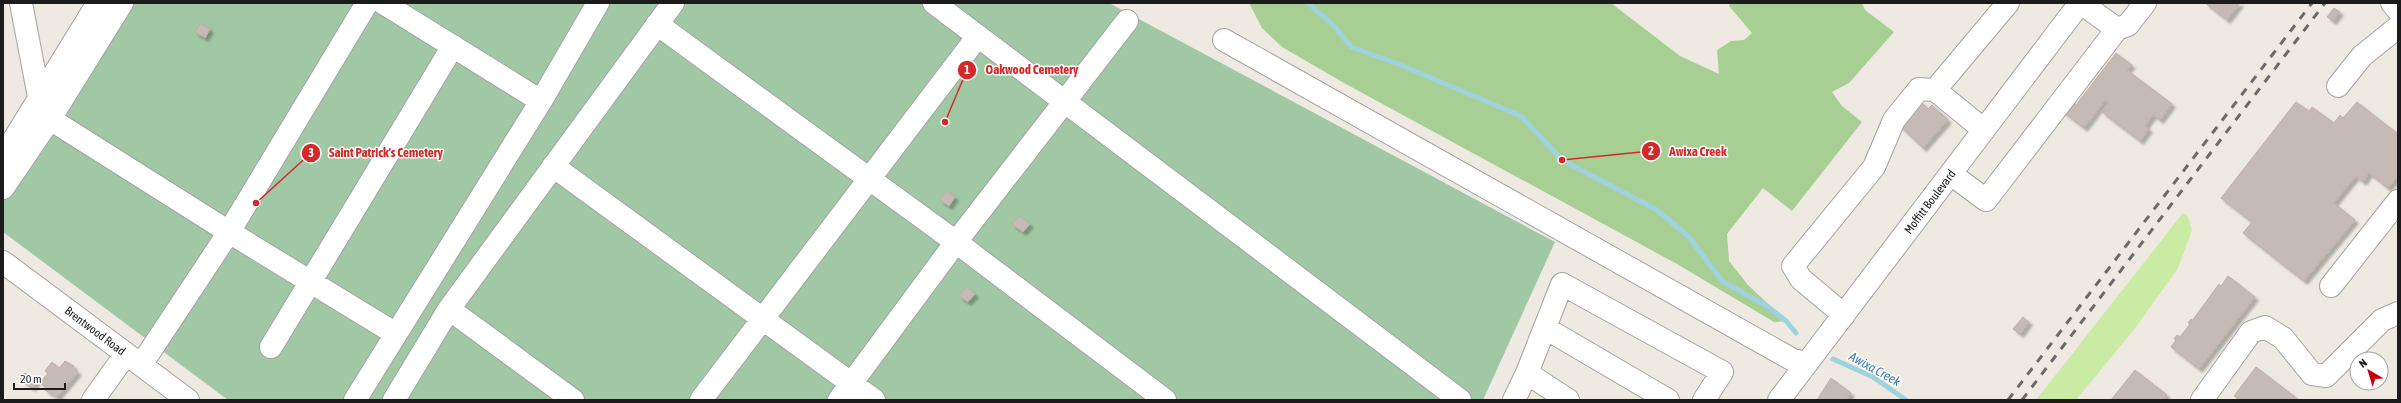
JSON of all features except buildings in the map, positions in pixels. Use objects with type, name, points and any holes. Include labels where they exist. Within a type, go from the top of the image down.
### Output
[{"type":"street","points":[[22,3],[39,97]]},
{"type":"street","points":[[3,157],[98,3]]},
{"type":"street","points":[[3,188],[50,119],[122,3]]},
{"type":"street","points":[[93,400],[133,359],[229,232],[367,3]]},
{"type":"street","points":[[383,3],[541,101]]},
{"type":"street","points":[[355,400],[541,101],[598,3]]},
{"type":"street","points":[[394,400],[448,309],[673,3]]},
{"type":"street","points":[[934,3],[1460,400]]},
{"type":"street","points":[[1936,90],[2008,3]]},
{"type":"street","points":[[2081,3],[2117,29]]},
{"type":"street","name":"Moffitt Boulevard","points":[[1779,400],[2081,3]]},
{"type":"street","points":[[1951,174],[1986,200],[2117,29],[2128,25],[2145,3]]},
{"type":"street","points":[[2392,3],[2398,10]]},
{"type":"street","points":[[845,392],[956,242],[1127,21]]},
{"type":"street","points":[[657,24],[956,242],[1165,400]]},
{"type":"street","points":[[2338,86],[2362,56],[2398,27]]},
{"type":"street","points":[[702,400],[978,36]]},
{"type":"street","points":[[1224,40],[1793,360],[1807,363]]},
{"type":"street","points":[[271,347],[453,46]]},
{"type":"street","points":[[1844,315],[1801,279],[1793,266],[1874,167],[1894,120],[1920,89],[1936,90],[1984,130]]},
{"type":"street","points":[[50,119],[229,232],[396,334]]},
{"type":"street","points":[[553,166],[763,319],[845,392],[874,400]]},
{"type":"street","points":[[2331,286],[2398,201]]},
{"type":"street","name":"Brentwood Road","points":[[3,262],[188,400]]},
{"type":"street","points":[[1514,400],[1527,373],[1562,284],[1722,372],[1704,400]]},
{"type":"street","points":[[448,309],[573,400]]},
{"type":"street","points":[[2202,400],[2251,332],[2265,327],[2283,338],[2312,374],[2326,376],[2382,320],[2398,313]]},
{"type":"street","points":[[1545,328],[1668,400]]},
{"type":"street","points":[[1527,373],[1568,400]]},
{"type":"green space","points":[[112,3],[1109,3],[1555,242],[1483,400],[228,400],[3,232],[3,174]]},
{"type":"green space","points":[[1249,3],[1611,3],[1680,56],[1719,74],[1717,50],[1731,41],[1744,40],[1752,33],[1729,6],[1730,3],[1862,3],[1865,10],[1894,32],[1849,83],[1832,92],[1842,106],[1862,122],[1792,211],[1763,188],[1727,234],[1729,261],[1748,285],[1786,321],[1774,322],[1677,264],[1344,83],[1282,47],[1262,28]]},
{"type":"green space","points":[[2183,213],[2188,217],[2192,230],[2178,268],[2136,327],[2076,400],[2036,400]]},
{"type":"waterway","name":"Awixa Creek","points":[[1308,3],[1335,27],[1351,47],[1396,63],[1521,116],[1562,160],[1657,210],[1689,237],[1722,281],[1767,306],[1786,321],[1796,333]]},
{"type":"waterway","name":"Awixa Creek","points":[[1833,359],[1873,377],[1906,400]]},
{"type":"railway","points":[[2008,400],[2312,3]]},
{"type":"railway","points":[[2022,400],[2325,3]]},
{"type":"place","name":"Oakwood Cemetery","points":[[945,122]]},
{"type":"place","name":"Awixa Creek","points":[[1562,160]]},
{"type":"place","name":"Saint Patrick's Cemetery","points":[[256,203]]}]
